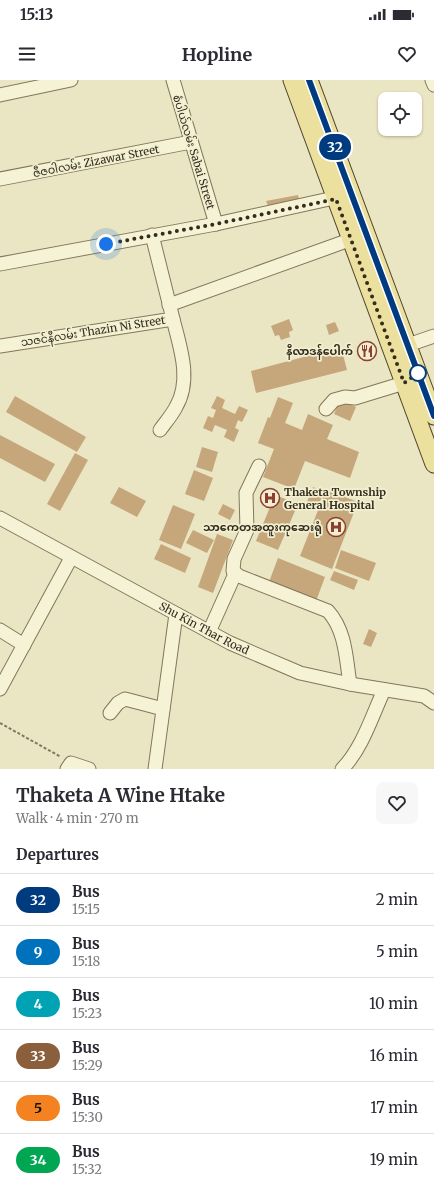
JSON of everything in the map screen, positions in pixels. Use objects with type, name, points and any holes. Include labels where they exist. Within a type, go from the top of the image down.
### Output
[{"type":"main road","points":[[292,80],[408,345],[434,416]]},
{"type":"main road","points":[[309,80],[344,196],[352,239],[434,464]]},
{"type":"street","points":[[0,95],[71,80]]},
{"type":"street","name":"စံပါယ်လမ်း Sabai Street","points":[[173,80],[216,224]]},
{"type":"street","points":[[432,80],[434,85]]},
{"type":"street","name":"ဇီဇဝါလမ်း Zizawar Street","points":[[0,180],[191,142]]},
{"type":"street","points":[[0,264],[216,224],[344,196]]},
{"type":"street","name":"သဇင်နီလမ်း Thazin Ni Street","points":[[0,346],[173,319],[152,235]]},
{"type":"street","points":[[169,305],[352,239]]},
{"type":"street","points":[[160,430],[177,406],[182,393],[184,367],[173,319]]},
{"type":"street","points":[[408,345],[434,336]]},
{"type":"street","points":[[326,409],[334,400],[345,397],[355,398],[404,383]]},
{"type":"street","points":[[209,632],[235,574],[232,566],[247,530],[246,493],[259,466]]},
{"type":"street","name":"Shu Kin Thar Road","points":[[0,518],[71,558],[230,643],[300,673],[350,684],[431,697]]},
{"type":"street","points":[[0,689],[71,558]]},
{"type":"street","points":[[235,574],[328,611],[342,632],[350,684]]},
{"type":"street","points":[[155,769],[176,614]]},
{"type":"street","points":[[0,630],[24,645]]},
{"type":"street","points":[[349,767],[384,690]]},
{"type":"street","points":[[110,713],[118,702],[125,699],[163,709]]},
{"type":"street","points":[[69,766],[89,769]]},
{"type":"path","points":[[0,723],[69,766]]},
{"type":"building","points":[[298,195],[300,203],[270,210],[266,201]]},
{"type":"building","points":[[289,319],[293,330],[289,332],[290,337],[281,340],[279,335],[275,336],[271,326]]},
{"type":"building","points":[[335,322],[339,331],[329,335],[326,325]]},
{"type":"building","points":[[341,347],[347,370],[256,393],[251,371]]},
{"type":"building","points":[[15,396],[86,437],[77,452],[6,412]]},
{"type":"building","points":[[217,396],[225,400],[222,408],[235,414],[239,406],[248,410],[242,422],[238,420],[235,428],[239,430],[234,442],[224,437],[227,430],[215,425],[212,432],[203,428],[208,416],[213,418],[216,410],[211,408]]},
{"type":"building","points":[[278,397],[293,403],[285,423],[302,430],[308,414],[333,425],[327,439],[359,452],[350,478],[305,461],[294,489],[263,477],[274,449],[258,443]]},
{"type":"building","points":[[340,400],[356,407],[350,421],[334,414]]},
{"type":"building","points":[[0,435],[55,464],[45,482],[0,458]]},
{"type":"building","points":[[202,447],[218,452],[212,472],[196,467]]},
{"type":"building","points":[[75,453],[88,460],[60,511],[47,504]]},
{"type":"building","points":[[194,470],[213,478],[204,501],[185,494]]},
{"type":"building","points":[[119,487],[146,501],[137,517],[110,503]]},
{"type":"building","points":[[313,487],[324,492],[318,506],[307,502]]},
{"type":"building","points":[[326,490],[358,502],[332,569],[300,556]]},
{"type":"building","points":[[275,495],[298,504],[278,550],[256,541]]},
{"type":"building","points":[[223,504],[235,510],[230,520],[218,514]]},
{"type":"building","points":[[173,505],[195,514],[181,549],[159,540]]},
{"type":"building","points":[[193,530],[214,540],[207,553],[186,543]]},
{"type":"building","points":[[217,534],[233,540],[213,593],[198,587]]},
{"type":"building","points":[[161,544],[191,558],[185,573],[154,559]]},
{"type":"building","points":[[341,550],[376,563],[369,581],[335,568]]},
{"type":"building","points":[[278,558],[325,577],[316,601],[269,582]]},
{"type":"building","points":[[334,571],[358,580],[354,590],[330,580]]},
{"type":"building","points":[[369,629],[377,633],[371,647],[363,644]]},
{"type":"bus line","name":"32","points":[[309,80],[434,416]]},
{"type":"place","name":"နီလာဒန်ပေါက်","points":[[367,351]]},
{"type":"place","name":"Thaketa Township General Hospital","points":[[270,498]]},
{"type":"place","name":"သာကေတအထူးကုဆေးရုံ","points":[[336,527]]},
{"type":"route","points":[[106,244],[216,224],[336,199],[404,383],[418,373]]}]
